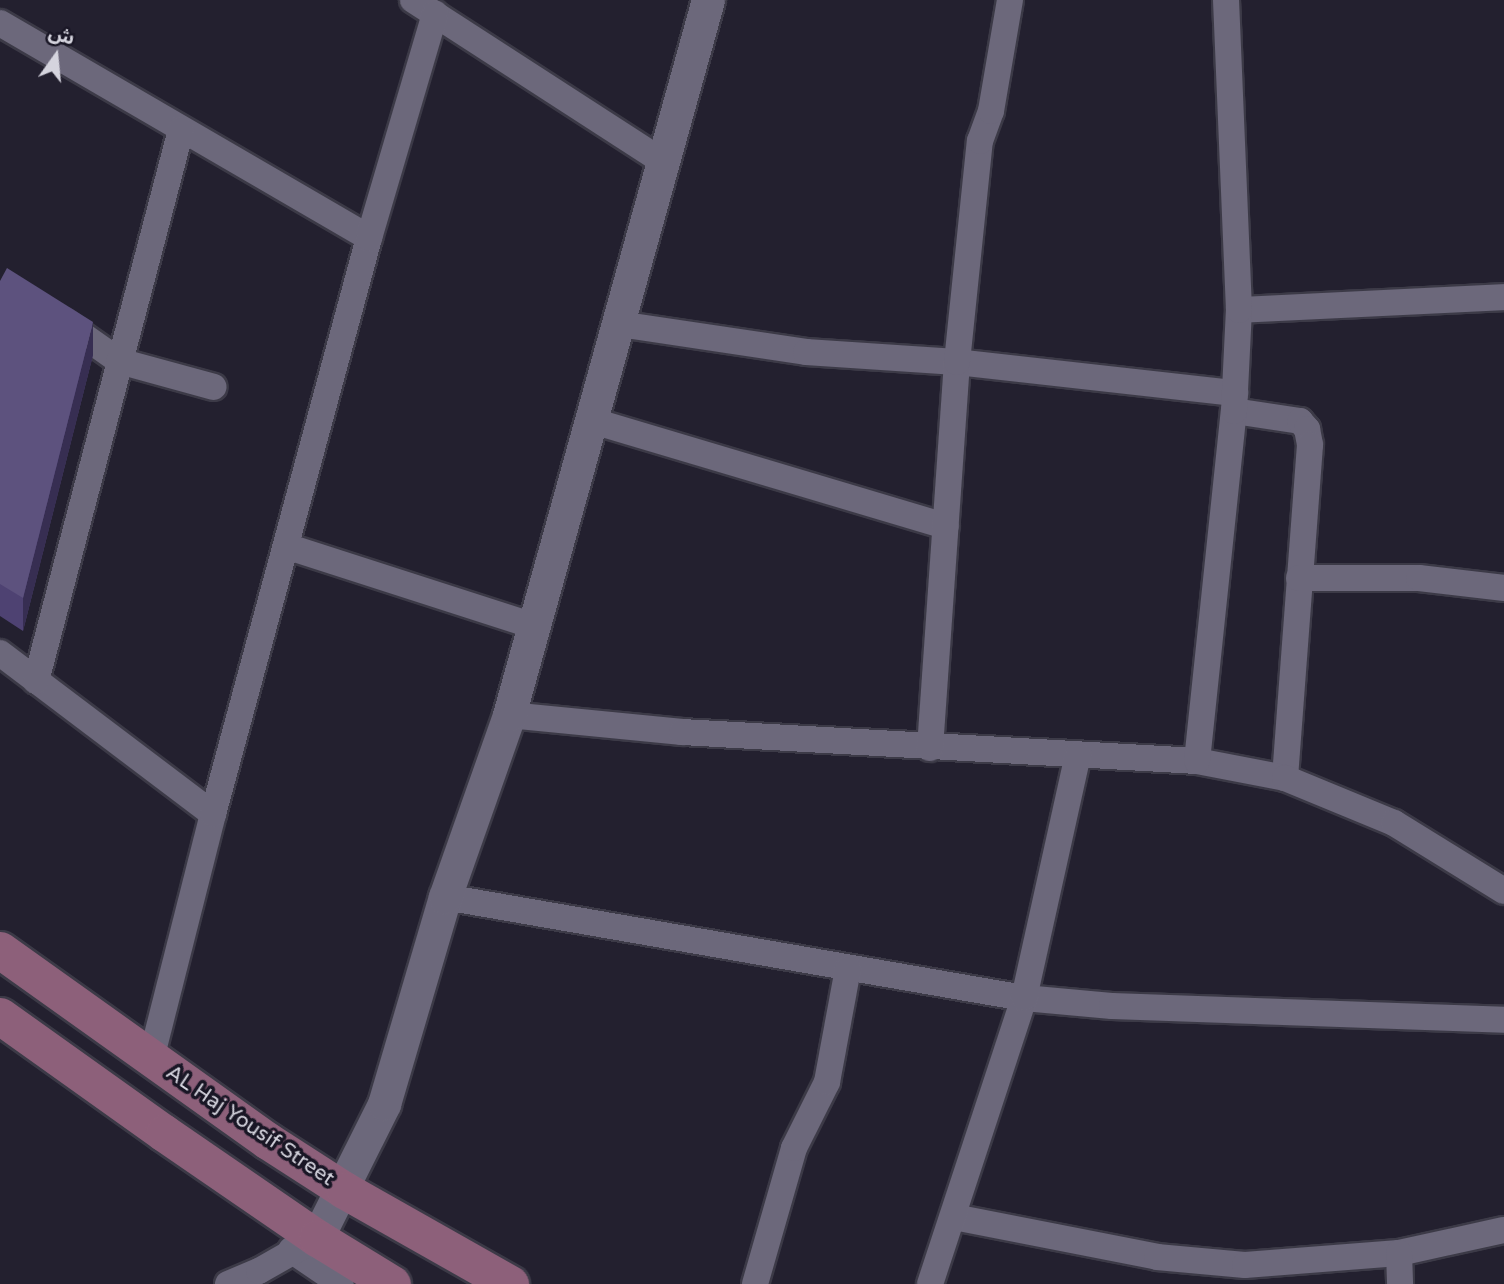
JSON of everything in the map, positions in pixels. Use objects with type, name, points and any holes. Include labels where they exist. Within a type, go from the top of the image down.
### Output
[{"type":"main road","name":"AL Haj Yousif Street","points":[[0,950],[151,1059],[344,1189],[510,1284]]},
{"type":"main road","points":[[0,1016],[304,1244],[392,1284]]},
{"type":"street","points":[[228,1284],[259,1271],[304,1244],[344,1189],[384,1104],[445,897],[509,715],[708,0]]},
{"type":"street","points":[[930,748],[957,362],[980,141],[991,111],[1010,0]]},
{"type":"street","points":[[1197,761],[1235,402],[1239,310],[1226,0]]},
{"type":"street","points":[[151,1059],[212,814],[369,238],[424,7],[663,162]]},
{"type":"street","points":[[0,23],[369,238]]},
{"type":"street","points":[[36,681],[181,130]]},
{"type":"street","points":[[1239,310],[1504,297]]},
{"type":"street","points":[[43,307],[119,361],[214,387]]},
{"type":"street","points":[[619,324],[806,352],[957,362],[1235,402],[1300,421],[1307,429],[1310,445],[1285,778]]},
{"type":"street","points":[[593,421],[946,526]]},
{"type":"street","points":[[286,546],[534,626]]},
{"type":"street","points":[[1300,578],[1419,578],[1504,588]]},
{"type":"street","points":[[0,653],[212,814]]},
{"type":"street","points":[[509,715],[682,732],[1197,761],[1285,778],[1394,823],[1504,891]]},
{"type":"street","points":[[930,1284],[1024,998],[1078,755]]},
{"type":"street","points":[[445,897],[1024,998],[1112,1006],[1504,1020]]},
{"type":"street","points":[[755,1284],[794,1148],[827,1082],[848,968]]},
{"type":"street","points":[[954,1217],[1244,1275],[1399,1253],[1504,1230]]},
{"type":"street","points":[[304,1244],[341,1284]]},
{"type":"street","points":[[1399,1253],[1399,1284]]},
{"type":"building","points":[[7,268],[93,322],[23,598],[0,584],[0,281]]}]
